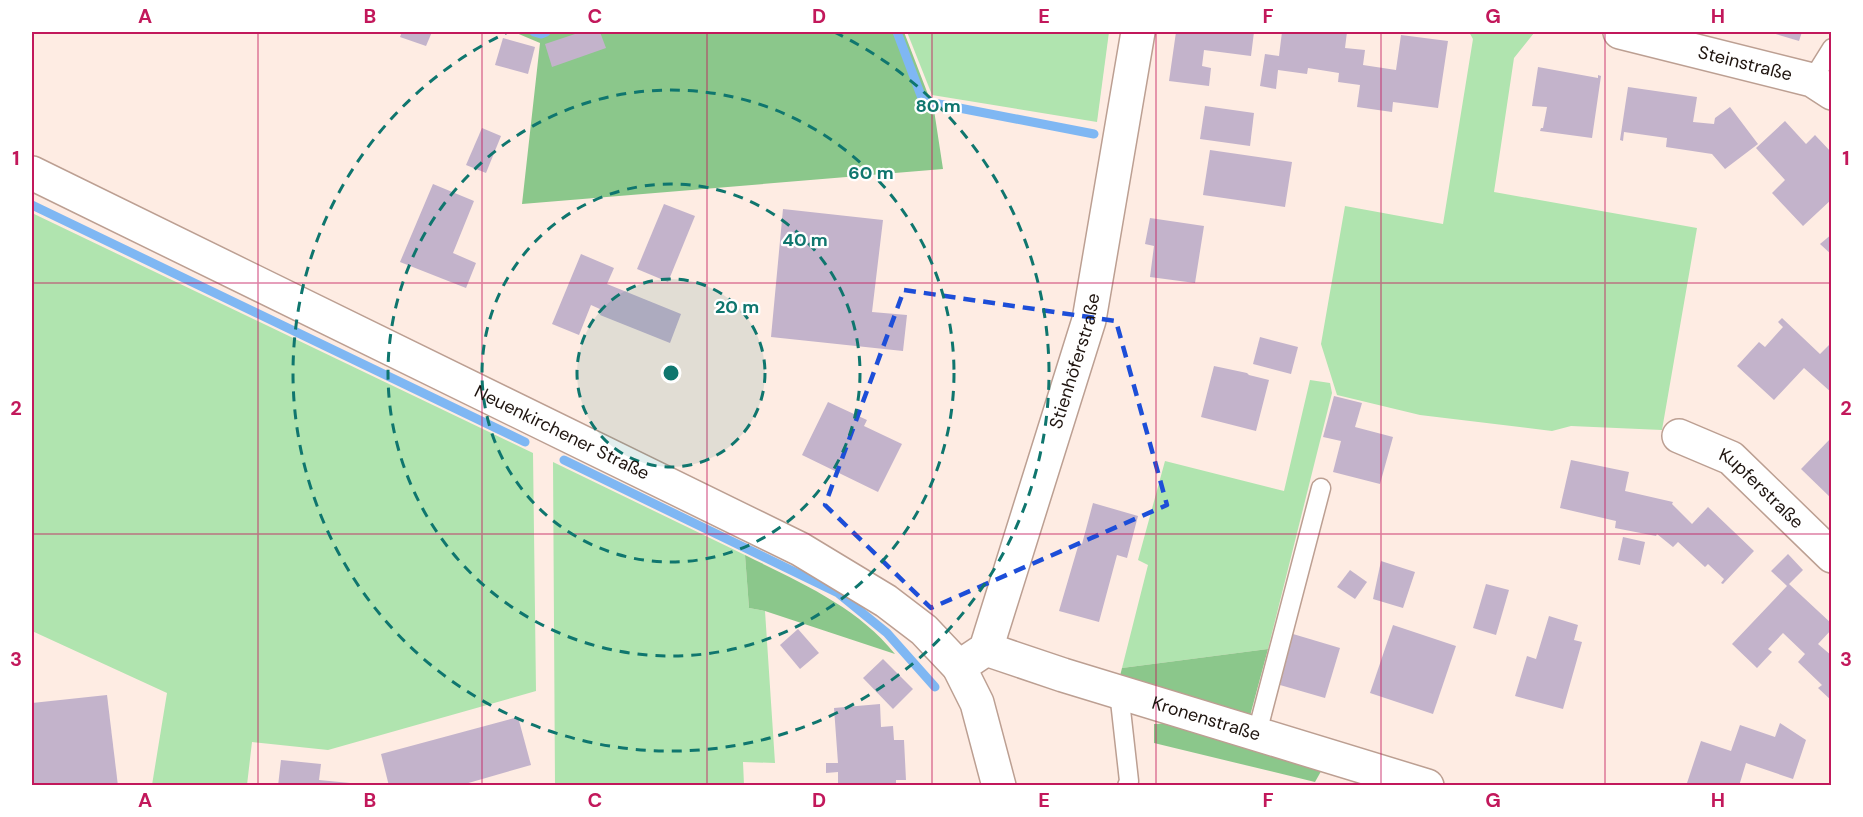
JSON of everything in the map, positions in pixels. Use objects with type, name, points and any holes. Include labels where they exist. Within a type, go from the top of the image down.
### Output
[{"type":"street","name":"Stienhöferstraße","points":[[986,649],[1089,320],[1138,32]]},
{"type":"street","name":"Steinstraße","points":[[1620,32],[1822,87]]},
{"type":"street","name":"Neuenkirchener Straße","points":[[32,173],[800,549],[886,601],[924,630],[959,667],[977,703],[999,786]]},
{"type":"street","name":"Kupferstraße","points":[[1679,436],[1731,458],[1832,556]]},
{"type":"street","points":[[959,667],[986,649]]},
{"type":"street","name":"Kronenstraße","points":[[986,649],[1427,786]]},
{"type":"lane","points":[[1822,87],[1832,48]]},
{"type":"lane","points":[[1257,733],[1321,488]]},
{"type":"lane","points":[[1119,692],[1129,781],[1127,786]]},
{"type":"highlighted area","points":[[904,290],[1116,321],[1167,505],[931,608],[825,505]]},
{"type":"green space","points":[[514,32],[904,32],[934,110],[943,169],[522,204],[540,43]]},
{"type":"green space","points":[[907,32],[1109,32],[1097,122],[932,95]]},
{"type":"green space","points":[[1469,32],[1534,33],[1514,58],[1494,192],[1697,228],[1662,430],[1571,426],[1552,431],[1420,415],[1337,395],[1321,344],[1345,206],[1443,224],[1473,39]]},
{"type":"green space","points":[[32,213],[533,453],[536,691],[328,750],[252,742],[247,785],[152,785],[167,693],[32,631]]},
{"type":"green space","points":[[1310,380],[1330,383],[1332,393],[1268,649],[1122,668],[1148,565],[1138,560],[1165,461],[1284,491]]},
{"type":"green space","points":[[553,462],[745,555],[749,608],[765,611],[775,763],[743,762],[744,785],[555,785]]},
{"type":"green space","points":[[745,555],[845,609],[880,637],[895,654],[765,611],[749,608]]},
{"type":"green space","points":[[1268,649],[1250,716],[1119,680],[1122,668]]},
{"type":"green space","points":[[1176,723],[1324,766],[1315,782],[1154,743],[1154,724]]},
{"type":"building","points":[[402,32],[432,32],[426,46],[400,37]]},
{"type":"building","points":[[581,32],[600,32],[606,48],[552,67],[545,44]]},
{"type":"building","points":[[1176,32],[1254,32],[1251,56],[1204,50],[1202,66],[1211,68],[1209,86],[1169,81]]},
{"type":"building","points":[[1282,32],[1347,32],[1345,48],[1365,50],[1363,65],[1396,70],[1401,35],[1448,41],[1438,108],[1393,102],[1392,112],[1357,107],[1360,85],[1338,82],[1339,73],[1308,68],[1307,74],[1278,70],[1276,89],[1260,86],[1265,54],[1279,56]]},
{"type":"building","points":[[1769,32],[1802,32],[1799,41]]},
{"type":"building","points":[[503,38],[535,47],[528,74],[495,65]]},
{"type":"building","points":[[1538,67],[1598,78],[1598,75],[1601,76],[1592,138],[1540,131],[1543,128],[1547,107],[1532,106]]},
{"type":"building","points":[[1628,87],[1697,97],[1693,122],[1714,124],[1715,118],[1730,107],[1758,144],[1725,169],[1712,154],[1666,147],[1667,138],[1624,132],[1623,141],[1620,140]]},
{"type":"building","points":[[1205,106],[1254,113],[1250,146],[1200,139]]},
{"type":"building","points":[[1785,121],[1806,144],[1815,135],[1832,153],[1832,199],[1803,226],[1772,193],[1785,180],[1756,148]]},
{"type":"building","points":[[482,128],[501,136],[486,173],[466,165]]},
{"type":"building","points":[[1210,150],[1292,162],[1285,207],[1203,195]]},
{"type":"building","points":[[433,184],[474,201],[453,253],[476,263],[466,288],[400,262]]},
{"type":"building","points":[[664,204],[695,216],[668,282],[637,269]]},
{"type":"building","points":[[783,209],[883,220],[872,312],[907,315],[903,351],[771,337]]},
{"type":"building","points":[[1150,218],[1204,226],[1195,283],[1150,277],[1154,246],[1145,244]]},
{"type":"building","points":[[1832,234],[1832,255],[1820,244]]},
{"type":"building","points":[[581,254],[614,268],[607,284],[681,314],[670,343],[600,315],[602,310],[591,305],[579,335],[552,324]]},
{"type":"building","points":[[1782,318],[1820,354],[1832,342],[1832,393],[1804,368],[1774,400],[1737,366],[1759,342],[1765,347],[1783,327],[1778,322]]},
{"type":"building","points":[[1260,337],[1298,347],[1291,374],[1253,364]]},
{"type":"building","points":[[1214,366],[1269,380],[1256,431],[1201,417]]},
{"type":"building","points":[[1334,396],[1362,403],[1355,427],[1393,437],[1380,484],[1333,472],[1341,441],[1323,437]]},
{"type":"building","points":[[828,402],[867,420],[864,426],[902,444],[878,492],[802,455]]},
{"type":"building","points":[[1832,437],[1832,499],[1801,469]]},
{"type":"building","points":[[1571,460],[1629,472],[1625,491],[1673,502],[1672,504],[1692,524],[1708,507],[1754,551],[1723,584],[1721,583],[1724,579],[1708,564],[1705,567],[1678,542],[1673,547],[1657,534],[1656,536],[1615,528],[1616,521],[1560,508]]},
{"type":"building","points":[[1093,503],[1138,516],[1127,558],[1117,555],[1099,622],[1059,611],[1079,543],[1082,544]]},
{"type":"building","points":[[1623,537],[1645,542],[1640,565],[1618,560]]},
{"type":"building","points":[[1788,554],[1803,570],[1789,584],[1832,624],[1832,629],[1818,644],[1832,656],[1832,701],[1818,688],[1822,685],[1798,662],[1805,654],[1783,633],[1768,649],[1772,652],[1757,668],[1732,644],[1787,586],[1771,571]]},
{"type":"building","points":[[1381,561],[1415,572],[1403,608],[1373,599]]},
{"type":"building","points":[[1350,570],[1367,582],[1355,599],[1337,587]]},
{"type":"building","points":[[1486,584],[1509,590],[1496,635],[1473,628]]},
{"type":"building","points":[[1549,616],[1578,625],[1574,640],[1582,642],[1563,709],[1515,696],[1527,656],[1536,659]]},
{"type":"building","points":[[1393,625],[1456,646],[1433,714],[1370,693]]},
{"type":"building","points":[[798,629],[819,653],[800,669],[780,645]]},
{"type":"building","points":[[1293,634],[1340,648],[1325,698],[1280,685]]},
{"type":"building","points":[[883,659],[913,689],[893,709],[863,678]]},
{"type":"building","points":[[107,695],[118,786],[32,786],[32,703]]},
{"type":"building","points":[[880,704],[881,727],[893,726],[894,740],[904,740],[906,780],[896,780],[896,786],[838,786],[838,772],[826,773],[826,763],[838,763],[834,708]]},
{"type":"building","points":[[518,717],[531,765],[458,786],[389,786],[381,754]]},
{"type":"building","points":[[1780,723],[1806,740],[1793,779],[1746,763],[1739,786],[1686,786],[1701,741],[1731,751],[1740,725],[1775,737]]},
{"type":"building","points":[[281,760],[321,764],[319,780],[350,783],[349,786],[278,786]]},
{"type":"waterway","points":[[534,32],[541,34],[546,32]]},
{"type":"waterway","points":[[897,32],[923,101],[1094,134]]},
{"type":"waterway","points":[[32,205],[525,442]]},
{"type":"waterway","points":[[564,460],[838,593],[887,633],[935,687]]}]
